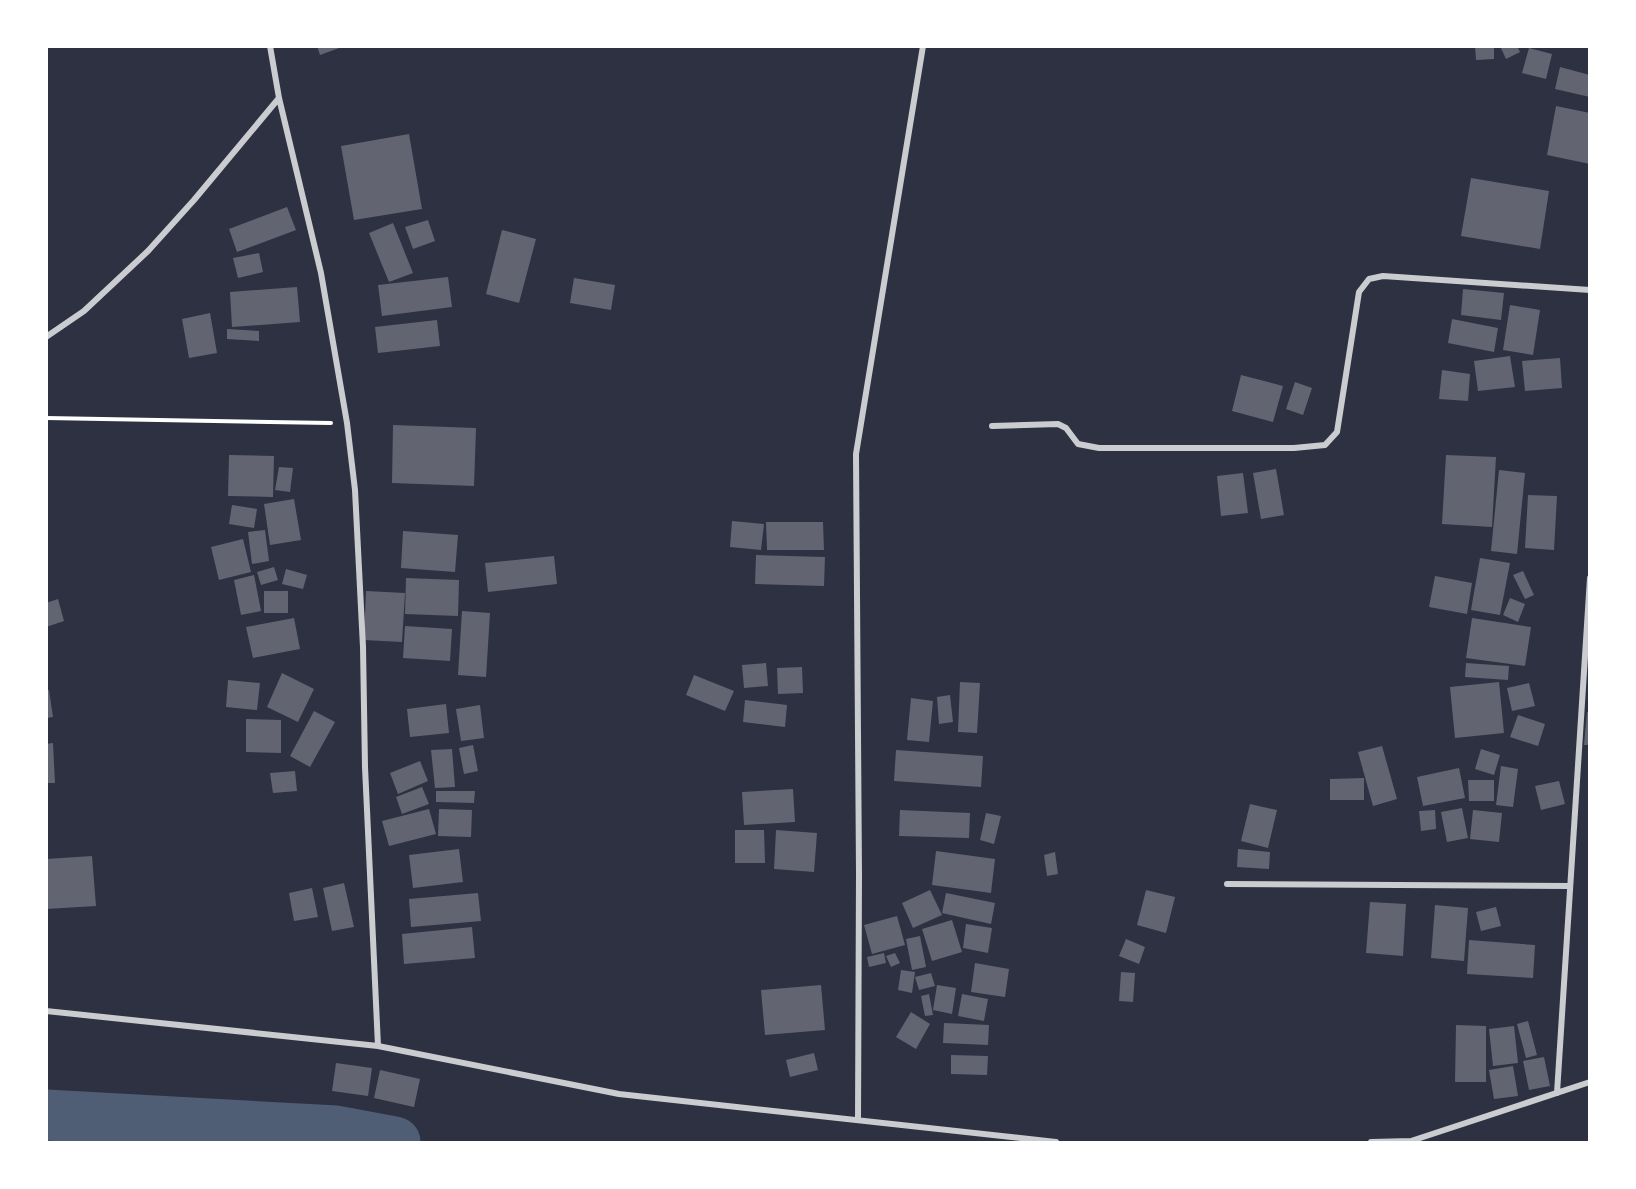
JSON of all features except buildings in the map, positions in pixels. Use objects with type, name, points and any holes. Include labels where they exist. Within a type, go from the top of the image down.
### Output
[{"type":"street","points":[[270,46],[279,98],[321,273],[347,423],[355,490],[378,1046]]},
{"type":"street","points":[[858,1120],[859,862],[855,454],[923,46]]},
{"type":"street","points":[[46,337],[84,311],[147,251],[194,200],[279,98]]},
{"type":"street","points":[[992,426],[1058,424],[1066,428],[1078,444],[1099,448],[1294,448],[1325,445],[1337,432],[1359,292],[1369,279],[1383,276],[1590,290]]},
{"type":"street","points":[[1557,1093],[1590,578]]},
{"type":"street","points":[[1227,884],[1570,886]]},
{"type":"street","points":[[46,1011],[378,1046],[619,1094],[1056,1143]]},
{"type":"street","points":[[1371,1143],[1411,1142],[1590,1082]]},
{"type":"path","points":[[46,418],[347,423]]},
{"type":"waterway","points":[[46,1115],[336,1131],[395,1142]]}]
